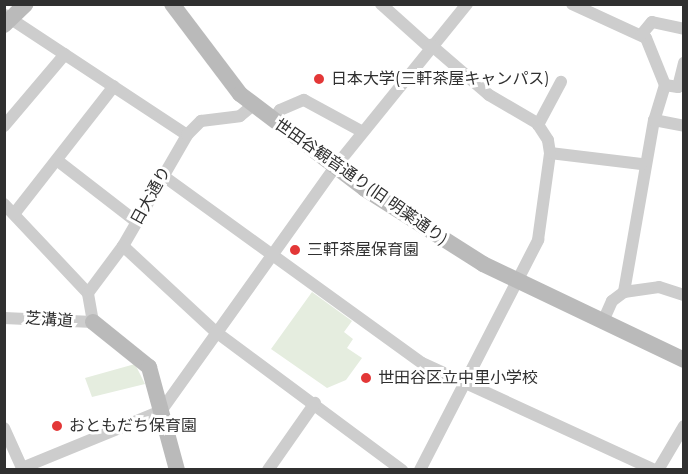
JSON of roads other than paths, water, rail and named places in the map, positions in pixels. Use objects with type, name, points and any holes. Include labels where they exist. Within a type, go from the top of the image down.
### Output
[{"type":"street","points":[[26,4],[7,20],[65,54],[187,135]]},
{"type":"street","name":"世田谷観音通り(旧 明薬通り)","points":[[172,4],[213,63],[253,105],[335,167],[426,231],[519,282],[684,360]]},
{"type":"street","points":[[381,4],[489,96],[538,125],[548,140],[550,153],[538,240],[519,282],[420,470]]},
{"type":"street","points":[[4,428],[22,469],[161,411],[335,167],[430,46],[467,4]]},
{"type":"street","points":[[572,4],[646,38],[665,85],[654,120],[624,292]]},
{"type":"street","points":[[641,35],[652,22],[684,29]]},
{"type":"street","points":[[4,126],[65,54]]},
{"type":"street","points":[[665,85],[678,87],[684,63]]},
{"type":"street","points":[[538,125],[561,82]]},
{"type":"street","points":[[14,214],[58,161],[114,86]]},
{"type":"street","points":[[273,120],[280,110],[304,100],[363,132]]},
{"type":"street","name":"日大通り","points":[[88,293],[123,246],[187,135],[201,121],[240,116],[253,105]]},
{"type":"street","points":[[654,120],[684,126]]},
{"type":"street","points":[[550,153],[641,164]]},
{"type":"street","points":[[58,161],[137,222]]},
{"type":"street","points":[[162,175],[422,363],[464,385],[657,470],[684,426]]},
{"type":"street","points":[[4,204],[88,293],[93,322],[149,368],[177,470]]},
{"type":"street","points":[[123,246],[216,332],[315,403],[402,470]]},
{"type":"street","points":[[603,321],[612,301],[624,292],[659,287],[684,295]]},
{"type":"street","name":"芝溝道","points":[[4,318],[93,322]]},
{"type":"street","points":[[268,470],[315,403]]},
{"type":"place","name":"日本大学(三軒茶屋キャンパス)","points":[[319,79]]},
{"type":"place","name":"三軒茶屋保育園","points":[[295,250]]},
{"type":"place","name":"世田谷区立中里小学校","points":[[366,378]]},
{"type":"place","name":"おともだち保育園","points":[[57,426]]}]
